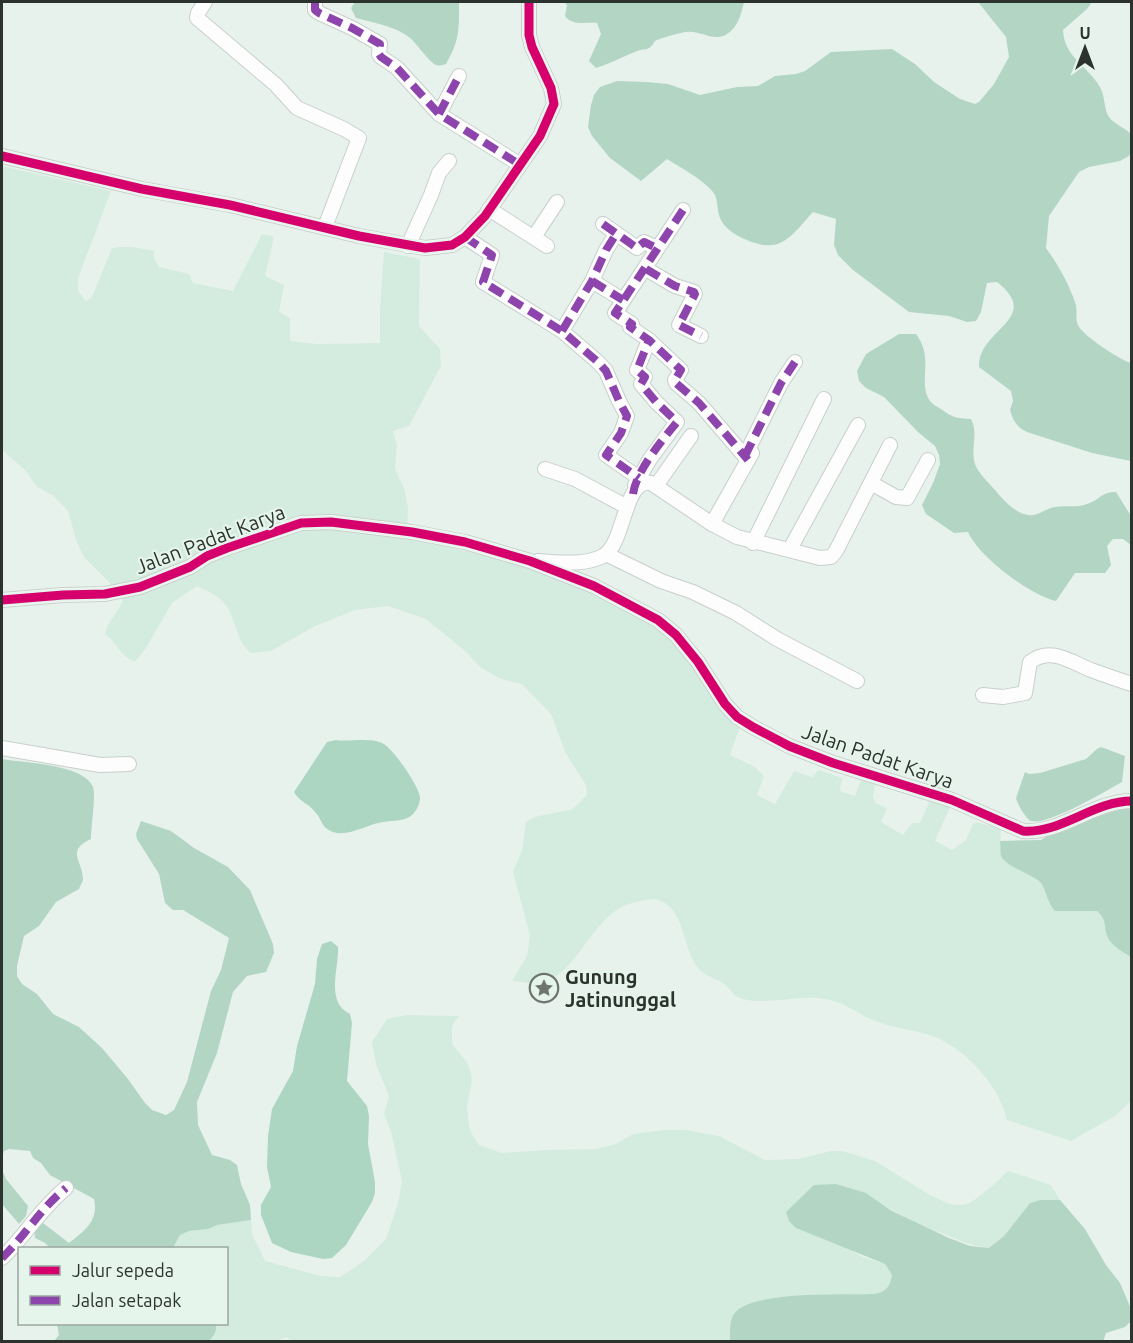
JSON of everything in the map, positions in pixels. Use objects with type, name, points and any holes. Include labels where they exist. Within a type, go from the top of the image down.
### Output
[{"type":"street","points":[[205,2],[197,18],[276,85],[294,106],[359,138],[325,227]]},
{"type":"street","points":[[315,2],[315,10],[319,13],[380,44],[381,57],[397,68],[439,114],[519,164]]},
{"type":"street","points":[[2,156],[142,189],[230,205],[358,236],[408,246],[443,247],[465,237],[489,209],[540,136],[554,104],[551,88],[529,35],[529,2]]},
{"type":"street","points":[[439,114],[459,76]]},
{"type":"street","points":[[408,246],[439,173],[449,161]]},
{"type":"street","points":[[534,237],[557,202]]},
{"type":"street","points":[[489,209],[547,246]]},
{"type":"street","points":[[683,210],[616,314],[632,324],[630,327],[649,340],[681,370],[675,380],[676,383],[699,403],[746,458]]},
{"type":"street","points":[[603,224],[637,248],[644,242],[657,248]]},
{"type":"street","points":[[562,330],[592,281],[606,249],[616,234]]},
{"type":"street","points":[[465,237],[492,254],[493,257],[483,282],[562,330],[607,372],[627,416],[621,433],[606,455],[639,478]]},
{"type":"street","points":[[646,269],[675,286],[694,292],[679,325],[700,336]]},
{"type":"street","points":[[592,281],[623,300]]},
{"type":"street","points":[[633,494],[634,487],[650,459],[678,422],[640,384],[645,377],[637,370],[649,340]]},
{"type":"street","points":[[712,524],[781,383],[795,362]]},
{"type":"street","points":[[753,543],[824,399]]},
{"type":"street","points":[[790,549],[858,425]]},
{"type":"street","points":[[746,458],[762,435]]},
{"type":"street","points":[[656,486],[691,436]]},
{"type":"street","points":[[530,561],[580,562],[606,554],[616,542],[627,507],[633,494],[642,483],[651,483],[712,524],[737,537],[753,543],[790,549],[820,558],[831,557],[890,445]]},
{"type":"street","points":[[871,483],[896,497],[907,498],[928,460]]},
{"type":"street","points":[[545,469],[575,479],[627,507]]},
{"type":"street","name":"Jalan Padat Karya","points":[[2,600],[87,593],[105,594],[140,587],[190,567],[207,556],[227,548],[288,527],[315,522],[412,532],[465,542],[530,561],[602,590],[658,620],[676,634],[698,662],[725,704],[737,717],[789,746],[833,763],[951,800],[1023,831],[1034,832],[1048,829],[1107,805],[1131,801]]},
{"type":"street","points":[[606,554],[661,581],[693,592],[736,613],[777,639],[857,681]]},
{"type":"street","points":[[983,695],[1003,697],[1025,693],[1030,662],[1035,658],[1053,655],[1069,659],[1088,669],[1131,684]]},
{"type":"street","points":[[2,748],[92,764],[129,764]]},
{"type":"street","points":[[2,1258],[49,1202],[66,1188]]},
{"type":"shaded area","points":[[355,2],[459,2],[458,34],[446,64],[434,64],[405,34],[384,25],[356,18],[351,8]]},
{"type":"shaded area","points":[[564,2],[744,2],[736,25],[725,35],[714,37],[692,32],[680,33],[655,41],[648,49],[640,50],[596,68],[589,61],[601,34],[597,23],[571,21],[565,16],[567,5]]},
{"type":"shaded area","points":[[978,2],[1092,2],[1063,30],[1064,40],[1073,55],[1091,74],[1101,89],[1109,117],[1131,134],[1131,152],[1129,156],[1120,161],[1089,167],[1079,172],[1049,216],[1046,248],[1069,288],[1076,305],[1077,323],[1081,330],[1102,347],[1131,363],[1131,461],[1092,453],[1027,432],[1016,423],[1010,410],[1013,401],[1011,391],[979,367],[981,354],[1005,324],[1014,306],[1010,295],[997,282],[987,283],[981,312],[976,321],[967,322],[949,316],[909,312],[853,270],[838,255],[834,245],[836,219],[813,212],[797,230],[782,242],[774,245],[753,243],[731,231],[721,221],[715,195],[697,178],[667,159],[641,181],[610,158],[592,136],[588,127],[594,95],[600,87],[617,81],[668,84],[700,95],[737,87],[758,86],[775,76],[796,74],[805,71],[831,52],[892,49],[915,64],[934,82],[960,99],[975,104],[994,84],[1009,57],[1006,37]]},
{"type":"shaded area","points":[[2,166],[111,191],[78,278],[78,291],[86,301],[92,297],[112,248],[118,247],[154,251],[154,258],[159,267],[189,274],[193,283],[233,291],[262,234],[274,237],[265,276],[284,285],[279,312],[290,318],[290,341],[317,344],[380,343],[384,252],[420,259],[419,326],[440,349],[441,366],[409,426],[393,431],[397,445],[395,469],[404,488],[408,508],[407,536],[501,560],[584,587],[671,635],[695,670],[741,724],[730,755],[755,767],[764,776],[757,795],[775,804],[794,771],[812,777],[819,770],[842,778],[840,791],[855,796],[863,775],[876,780],[873,797],[875,803],[887,808],[881,822],[903,835],[912,823],[920,823],[932,796],[952,803],[935,841],[952,850],[966,840],[974,822],[1001,828],[1002,853],[1005,860],[1040,882],[1055,910],[1097,911],[1104,921],[1111,941],[1118,949],[1131,957],[1131,1101],[1115,1116],[1071,1141],[1007,1120],[997,1095],[980,1071],[959,1051],[935,1037],[878,1022],[842,1004],[826,999],[752,1001],[737,997],[726,985],[699,969],[693,961],[673,910],[665,903],[655,899],[627,905],[615,911],[595,931],[569,964],[549,981],[535,983],[512,981],[527,956],[530,936],[513,871],[522,851],[526,822],[535,817],[573,809],[587,795],[586,785],[565,752],[551,714],[522,684],[501,679],[481,668],[466,652],[426,619],[388,606],[355,610],[315,626],[271,651],[251,653],[241,641],[226,606],[216,596],[197,586],[172,603],[146,648],[135,662],[130,660],[105,634],[123,600],[114,587],[84,557],[76,540],[68,511],[54,496],[37,487],[26,471],[2,450]]},
{"type":"shaded area","points":[[899,334],[916,334],[922,343],[926,394],[930,401],[952,416],[971,419],[974,430],[976,467],[1014,509],[1025,514],[1037,514],[1055,507],[1083,505],[1107,493],[1116,492],[1131,516],[1131,545],[1123,539],[1113,539],[1107,546],[1111,565],[1105,573],[1075,573],[1056,601],[1033,591],[1006,574],[983,552],[968,532],[954,533],[926,514],[922,505],[940,464],[935,446],[884,397],[866,388],[859,381],[857,371],[866,354]]},
{"type":"shaded area","points":[[371,740],[387,746],[405,768],[419,793],[417,808],[410,817],[376,823],[347,833],[332,832],[325,827],[313,810],[294,792],[327,742]]},
{"type":"shaded area","points":[[1101,747],[1125,756],[1122,782],[1063,813],[1039,821],[1029,820],[1016,798],[1025,772],[1040,773],[1086,759]]},
{"type":"shaded area","points":[[2,759],[66,769],[87,779],[93,787],[91,839],[83,843],[77,852],[83,881],[79,889],[56,902],[39,926],[24,936],[17,976],[22,984],[37,994],[53,1014],[79,1027],[102,1048],[152,1110],[166,1115],[174,1110],[187,1082],[211,991],[221,970],[229,938],[183,910],[173,910],[165,903],[159,874],[137,839],[136,834],[141,821],[171,831],[194,848],[228,867],[250,890],[273,944],[274,953],[266,972],[247,976],[233,992],[217,1053],[197,1102],[198,1125],[212,1155],[230,1160],[237,1165],[241,1184],[250,1205],[251,1220],[189,1231],[180,1235],[174,1247],[49,1247],[35,1238],[34,1229],[37,1225],[43,1223],[69,1243],[89,1225],[94,1213],[94,1199],[50,1175],[41,1163],[33,1158],[30,1151],[9,1149],[4,1151],[2,1157]]},
{"type":"shaded area","points":[[1131,807],[1131,957],[1110,941],[1104,921],[1097,911],[1055,911],[1040,882],[1003,860],[1000,841],[1041,840],[1058,829]]},
{"type":"shaded area","points":[[331,941],[338,947],[335,994],[342,1009],[350,1014],[352,1023],[347,1081],[367,1106],[368,1144],[375,1193],[346,1245],[332,1258],[323,1259],[291,1252],[272,1243],[261,1215],[261,1205],[271,1187],[267,1167],[272,1109],[293,1071],[297,1046],[315,984],[317,959],[322,944]]},
{"type":"shaded area","points":[[406,1015],[459,1016],[452,1026],[452,1044],[466,1061],[470,1070],[472,1080],[467,1107],[469,1127],[479,1145],[502,1153],[596,1149],[616,1144],[633,1134],[685,1130],[719,1136],[765,1160],[798,1159],[831,1151],[842,1151],[875,1161],[949,1204],[968,1204],[1008,1171],[1051,1185],[1060,1200],[1040,1200],[1030,1203],[1004,1236],[989,1248],[967,1243],[917,1223],[866,1193],[845,1247],[863,1257],[885,1264],[892,1275],[887,1288],[874,1294],[779,1297],[761,1300],[730,1324],[730,1341],[294,1342],[286,1337],[276,1341],[209,1341],[214,1336],[215,1325],[228,1325],[228,1247],[174,1247],[180,1235],[217,1225],[251,1220],[252,1234],[265,1261],[321,1276],[340,1277],[364,1261],[386,1239],[398,1203],[402,1181],[391,1132],[384,1114],[389,1096],[376,1064],[372,1042],[387,1019]]},
{"type":"shaded area","points":[[2,1170],[6,1179],[28,1206],[26,1216],[19,1224],[2,1204]]},
{"type":"shaded area","points":[[836,1184],[866,1193],[892,1211],[949,1238],[970,1246],[989,1248],[1004,1236],[1030,1203],[1040,1200],[1060,1200],[1085,1229],[1106,1265],[1120,1283],[1131,1309],[1131,1321],[1125,1327],[1106,1333],[1103,1342],[730,1341],[732,1317],[743,1306],[778,1297],[799,1295],[874,1294],[882,1292],[889,1286],[892,1275],[885,1264],[796,1228],[789,1221],[786,1212],[814,1185]]},
{"type":"shaded area","points":[[57,1325],[215,1325],[216,1328],[209,1341],[54,1341],[59,1335]]},
{"type":"marked path","points":[[315,2],[315,10],[319,13],[380,44],[381,57],[397,68],[439,114],[519,164]]},
{"type":"marked path","points":[[439,114],[459,76]]},
{"type":"marked path","points":[[683,210],[615,313],[632,324],[630,327],[649,340],[681,370],[675,380],[676,383],[699,403],[748,460]]},
{"type":"marked path","points":[[603,224],[637,248],[644,242],[657,248]]},
{"type":"marked path","points":[[562,331],[592,281],[616,234]]},
{"type":"marked path","points":[[465,237],[492,255],[483,282],[562,331],[606,371],[627,416],[621,433],[606,455],[639,478]]},
{"type":"marked path","points":[[646,269],[675,286],[694,292],[679,325],[701,336]]},
{"type":"marked path","points":[[592,281],[623,300]]},
{"type":"marked path","points":[[633,494],[639,475],[677,422],[641,384],[645,377],[637,370],[649,340]]},
{"type":"marked path","points":[[745,456],[781,383],[795,362]]},
{"type":"marked path","points":[[2,1258],[48,1205],[66,1188]]},
{"type":"cycle path","points":[[2,156],[142,189],[230,205],[359,236],[425,248],[452,245],[465,237],[485,216],[540,136],[554,104],[551,88],[532,47],[529,35],[529,2]]},
{"type":"cycle path","points":[[2,600],[105,594],[140,587],[190,567],[207,556],[227,548],[301,523],[331,522],[412,532],[465,542],[530,561],[594,586],[658,620],[676,635],[698,662],[725,704],[737,717],[789,746],[833,763],[952,800],[1023,831],[1051,828],[1104,806],[1132,801]]},
{"type":"place","name":"Gunung Jatinunggal","points":[[544,988]]}]
